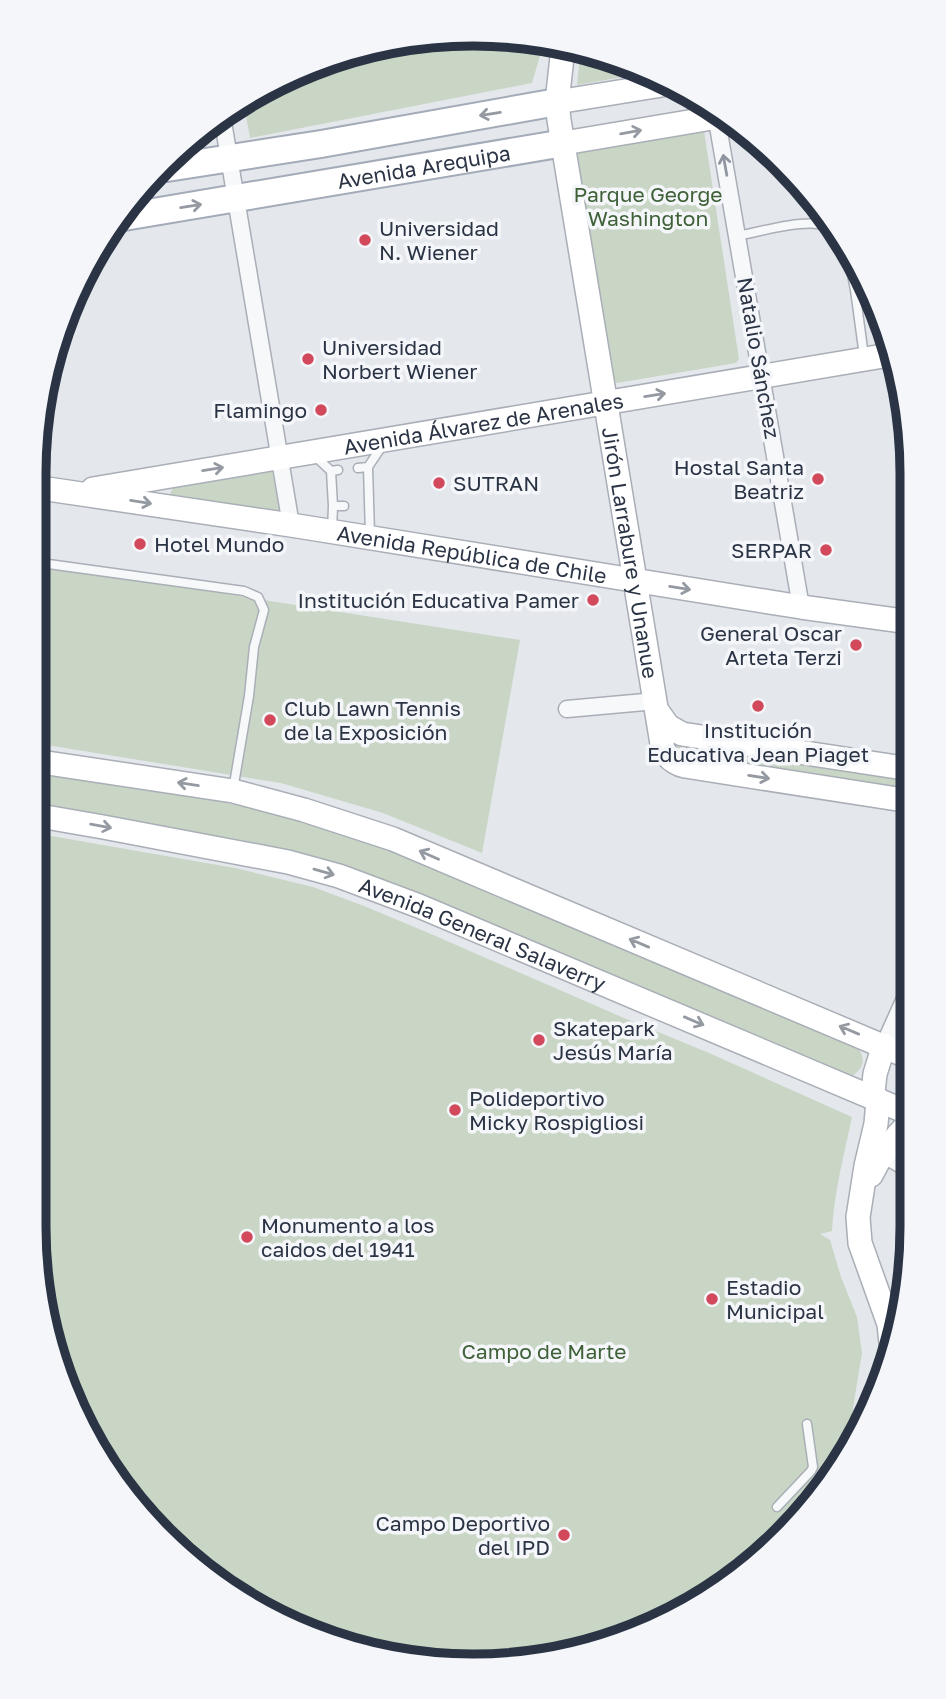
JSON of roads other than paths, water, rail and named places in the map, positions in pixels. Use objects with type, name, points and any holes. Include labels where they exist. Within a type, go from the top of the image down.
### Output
[{"type":"main road","name":"Jirón Larrabure y Unanue","points":[[562,55],[557,102],[663,750],[669,759],[679,765]]},
{"type":"main road","name":"Avenida Arequipa","points":[[176,167],[654,86]]},
{"type":"main road","name":"Avenida Arequipa","points":[[132,216],[564,144],[708,116]]},
{"type":"main road","name":"Avenida Álvarez de Arenales","points":[[73,492],[884,356]]},
{"type":"main road","name":"Avenida República de Chile","points":[[46,489],[900,621]]},
{"type":"main road","points":[[657,706],[668,726],[682,734],[900,767]]},
{"type":"main road","points":[[682,734],[674,746],[679,765],[900,799]]},
{"type":"main road","points":[[46,763],[233,791],[304,810],[393,839],[900,1053]]},
{"type":"main road","name":"Avenida General Salaverry","points":[[46,818],[288,862],[339,876],[432,912],[900,1110]]},
{"type":"main road","points":[[884,1045],[875,1074],[873,1092],[878,1101],[876,1151],[862,1194],[858,1217],[860,1243],[889,1324]]},
{"type":"main road","points":[[876,1151],[900,1133]]},
{"type":"street","name":"Natalio Sánchez","points":[[721,125],[737,236],[801,607]]},
{"type":"street","points":[[224,126],[291,525]]},
{"type":"street","points":[[567,709],[657,706]]},
{"type":"street","points":[[884,1045],[900,1009]]},
{"type":"street","points":[[876,1151],[900,1164]]},
{"type":"lane","points":[[737,236],[802,225],[821,225]]},
{"type":"lane","points":[[854,280],[865,359]]},
{"type":"lane","points":[[370,538],[367,508],[368,467],[385,440]]},
{"type":"lane","points":[[312,452],[335,471],[332,532]]},
{"type":"lane","points":[[358,468],[368,467]]},
{"type":"lane","points":[[333,506],[344,506]]},
{"type":"lane","points":[[46,564],[244,592],[258,597],[264,610],[254,647],[233,791]]},
{"type":"lane","points":[[777,1507],[813,1467],[807,1424]]},
{"type":"place","name":"Universidad N. Wiener","points":[[365,240]]},
{"type":"place","name":"Universidad Norbert Wiener","points":[[308,359]]},
{"type":"place","name":"Flamingo","points":[[321,410]]},
{"type":"place","name":"Hostal Santa Beatriz","points":[[818,479]]},
{"type":"place","name":"SUTRAN","points":[[439,483]]},
{"type":"place","name":"Hotel Mundo","points":[[140,544]]},
{"type":"place","name":"SERPAR","points":[[826,550]]},
{"type":"place","name":"Institución Educativa Pamer","points":[[593,600]]},
{"type":"place","name":"General Oscar Arteta Terzi","points":[[856,645]]},
{"type":"place","name":"Institución Educativa Jean Piaget","points":[[758,706]]},
{"type":"place","name":"Club Lawn Tennis de la Exposición","points":[[270,720]]},
{"type":"place","name":"Skatepark Jesús María","points":[[539,1040]]},
{"type":"place","name":"Polideportivo Micky Rospigliosi","points":[[455,1110]]},
{"type":"place","name":"Monumento a los caidos del 1941","points":[[247,1237]]},
{"type":"place","name":"Estadio Municipal","points":[[712,1299]]},
{"type":"place","name":"Campo Deportivo del IPD","points":[[564,1535]]},
{"type":"park label","name":"Parque George Washington","points":[[648,206]]},
{"type":"park label","name":"Campo de Marte","points":[[544,1351]]}]
